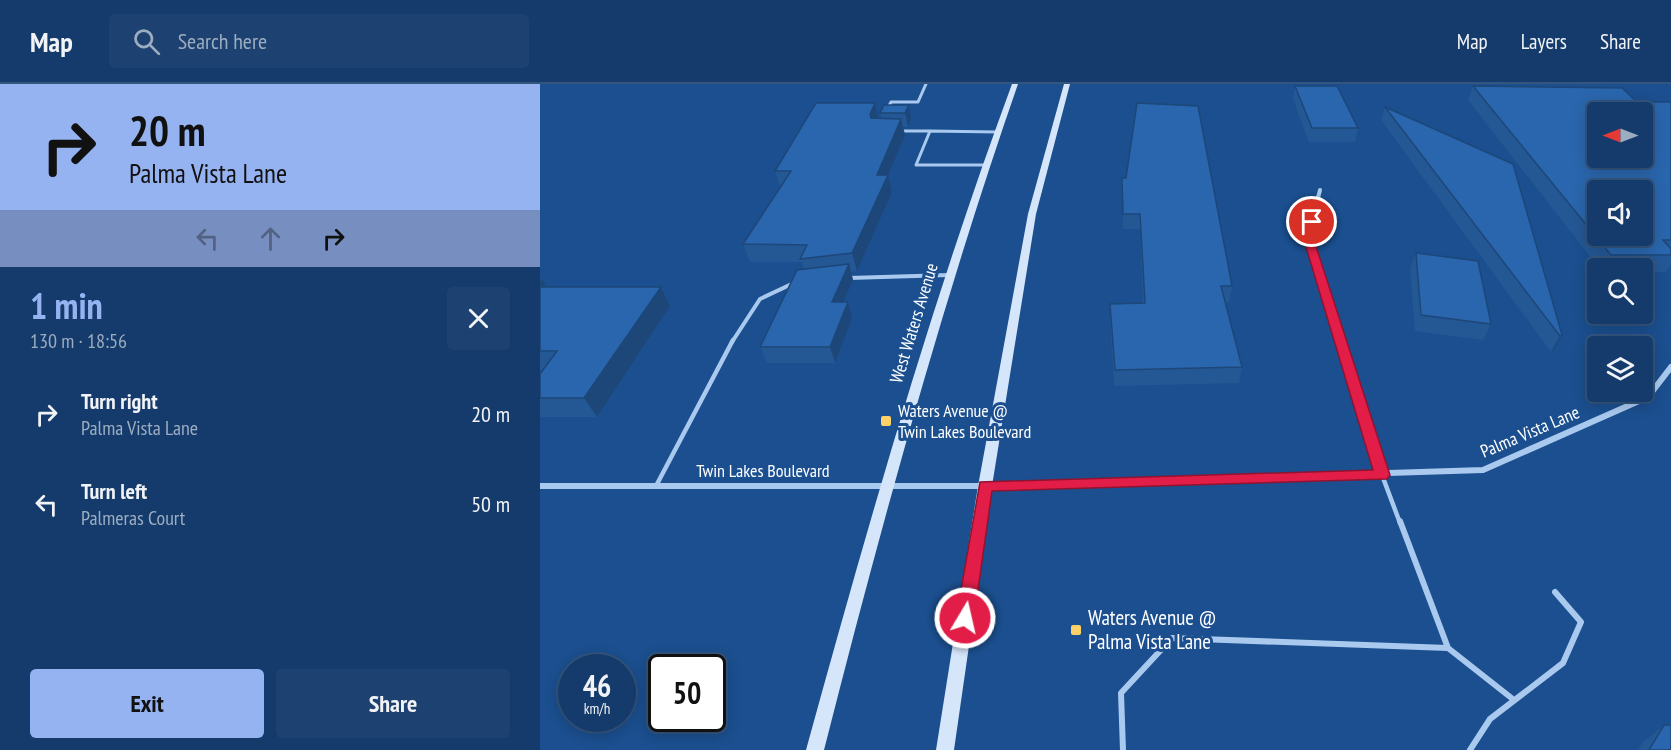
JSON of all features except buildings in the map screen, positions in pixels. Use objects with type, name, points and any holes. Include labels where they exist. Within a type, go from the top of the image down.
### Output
[{"type":"main road","name":"West Waters Avenue","points":[[815,750],[885,486],[949,275],[985,165],[1015,84]]},
{"type":"main road","points":[[945,750],[986,486],[1032,214],[1067,84]]},
{"type":"street","points":[[1320,190],[1308,237],[1382,475]]},
{"type":"street","name":"Palma Vista Lane","points":[[986,486],[1483,470],[1648,397],[1671,367]]},
{"type":"street","name":"Twin Lakes Boulevard","points":[[540,486],[986,486]]},
{"type":"lane","points":[[886,112],[891,102],[918,102],[926,84]]},
{"type":"lane","points":[[898,131],[997,132]]},
{"type":"lane","points":[[930,131],[916,165],[985,165]]},
{"type":"lane","points":[[838,278],[949,275]]},
{"type":"lane","points":[[656,486],[744,320],[760,299],[791,283],[803,281]]},
{"type":"lane","points":[[1382,475],[1448,648],[1514,700]]},
{"type":"lane","points":[[1470,750],[1490,718],[1563,663],[1581,622],[1555,592]]},
{"type":"lane","points":[[1123,750],[1121,693],[1172,638],[1448,648]]},
{"type":"place","name":"Waters Avenue @ Twin Lakes Boulevard","points":[[886,421]]},
{"type":"place","name":"Waters Avenue @ Palma Vista Lane","points":[[1076,630]]},
{"type":"route","points":[[965,618],[986,486],[1382,475],[1308,237],[1312,222]]}]
